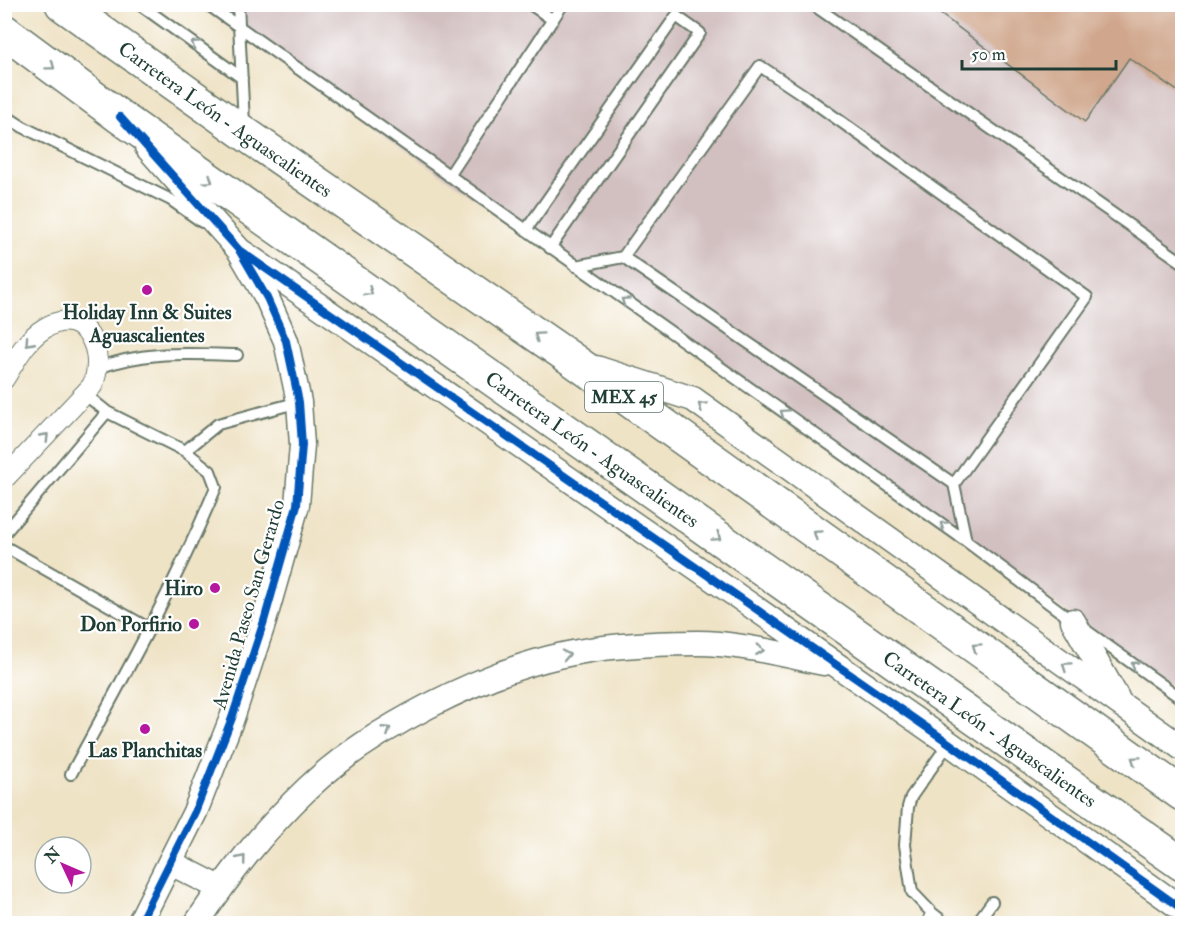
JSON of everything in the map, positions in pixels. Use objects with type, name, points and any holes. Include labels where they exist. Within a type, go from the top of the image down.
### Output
[{"type":"highway","name":"Carretera León - Aguascalientes","points":[[62,4],[244,133],[573,360],[1182,794]]},
{"type":"highway","name":"Carretera León - Aguascalientes","points":[[4,31],[120,117],[1182,864]]},
{"type":"street","name":"Avenida Paseo San Gerardo","points":[[120,117],[239,250],[267,298],[286,341],[299,402],[302,445],[297,505],[264,621],[228,729],[195,812],[139,924]]},
{"type":"street","points":[[239,250],[949,743],[1182,909]]},
{"type":"street","points":[[4,379],[19,354],[34,336],[60,322],[69,322],[87,332],[97,350],[98,368],[92,386],[86,395],[4,479]]},
{"type":"street","points":[[573,360],[693,399],[1182,748]]},
{"type":"street","points":[[1073,621],[1121,705]]},
{"type":"street","points":[[196,924],[241,860],[309,786],[333,766],[400,722],[448,696],[487,680],[562,655],[609,647],[700,643],[774,652],[836,665]]},
{"type":"street","points":[[171,863],[220,888]]},
{"type":"lane","points":[[139,4],[242,78]]},
{"type":"lane","points":[[207,4],[966,541],[1182,699]]},
{"type":"lane","points":[[238,4],[244,133]]},
{"type":"lane","points":[[530,4],[553,20]]},
{"type":"lane","points":[[449,176],[563,4]]},
{"type":"lane","points":[[812,4],[1182,262]]},
{"type":"lane","points":[[526,230],[676,16],[700,33],[550,248]]},
{"type":"lane","points":[[576,266],[622,257],[760,66],[1087,297],[954,484]]},
{"type":"lane","points":[[4,115],[23,127],[171,200],[239,250]]},
{"type":"lane","points":[[622,257],[954,484],[966,541]]},
{"type":"lane","points":[[98,368],[145,355],[174,353],[237,355]]},
{"type":"lane","points":[[71,774],[150,629],[216,487],[210,471],[185,451],[107,412],[86,395]]},
{"type":"lane","points":[[185,451],[218,424],[299,402]]},
{"type":"lane","points":[[4,534],[107,412]]},
{"type":"lane","points":[[4,546],[150,629]]},
{"type":"lane","points":[[946,924],[912,892],[904,845],[911,797],[949,743]]},
{"type":"lane","points":[[976,924],[992,902]]},
{"type":"lane","points":[[927,924],[932,913]]},
{"type":"shaded area","points":[[199,5],[1182,5],[1182,693],[966,541]]},
{"type":"building","points":[[927,4],[1182,4],[1182,94],[1129,58],[1085,122]]},
{"type":"cycle path","points":[[120,117],[239,250],[267,298],[286,341],[299,402],[302,445],[297,505],[264,621],[232,718],[195,812],[139,924]]},
{"type":"cycle path","points":[[239,250],[949,743],[1182,909]]},
{"type":"place","name":"Holiday Inn & Suites Aguascalientes","points":[[147,290]]},
{"type":"place","name":"Hiro","points":[[215,588]]},
{"type":"place","name":"Don Porfirio","points":[[194,624]]},
{"type":"place","name":"Las Planchitas","points":[[145,729]]}]
